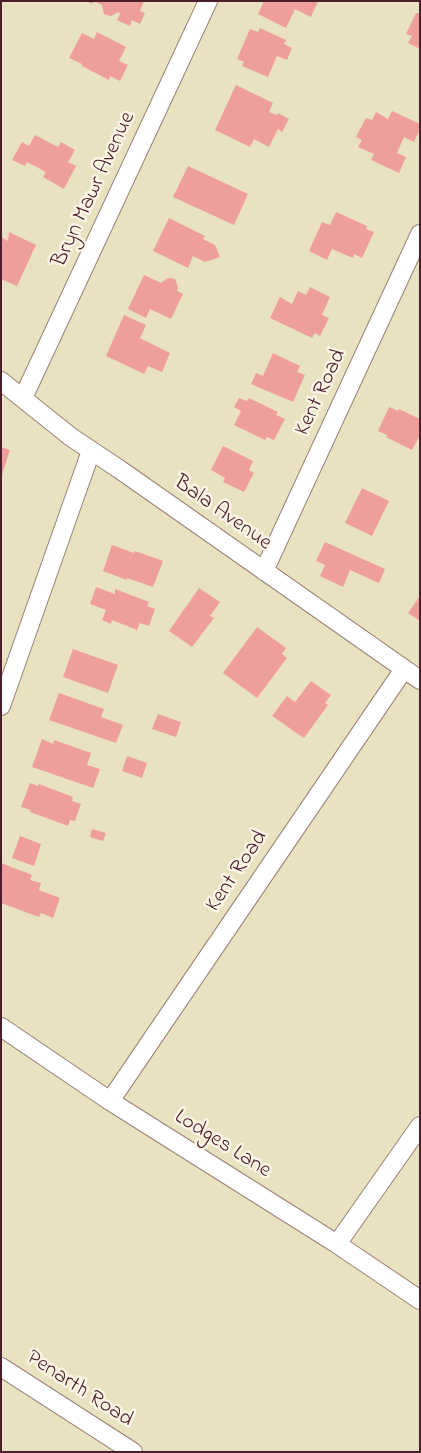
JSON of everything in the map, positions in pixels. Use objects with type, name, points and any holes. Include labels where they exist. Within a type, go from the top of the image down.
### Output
[{"type":"street","name":"Bryn Mawr Avenue","points":[[23,398],[208,1]]},
{"type":"street","name":"Kent Road","points":[[264,571],[420,234]]},
{"type":"street","name":"Bala Avenue","points":[[1,381],[71,437],[420,680]]},
{"type":"street","points":[[1,706],[91,451]]},
{"type":"street","name":"Kent Road","points":[[110,1101],[404,669]]},
{"type":"street","name":"Lodges Lane","points":[[1,1027],[110,1101],[337,1244],[420,1300]]},
{"type":"street","points":[[337,1244],[420,1126]]},
{"type":"street","name":"Penarth Road","points":[[1,1367],[133,1452]]},
{"type":"building","points":[[94,1],[144,1],[140,11],[145,13],[140,24],[132,20],[130,26],[117,20],[119,12],[111,16],[104,14],[102,5]]},
{"type":"building","points":[[264,1],[318,1],[311,17],[295,9],[286,28],[258,14]]},
{"type":"building","points":[[416,13],[420,14],[420,49],[408,43],[412,36],[406,34]]},
{"type":"building","points":[[260,28],[286,40],[284,44],[292,48],[287,60],[277,56],[268,77],[242,66],[244,62],[237,59],[250,29],[258,32]]},
{"type":"building","points":[[97,32],[126,47],[119,61],[128,65],[120,81],[110,76],[109,80],[69,58],[82,33],[94,39]]},
{"type":"building","points":[[236,85],[273,103],[269,112],[277,115],[278,113],[289,119],[282,132],[278,129],[269,147],[254,139],[250,147],[215,130]]},
{"type":"building","points":[[392,111],[420,124],[420,129],[414,142],[404,137],[397,153],[406,157],[399,173],[371,160],[374,154],[358,147],[362,140],[356,137],[366,118],[372,120],[376,112],[388,119]]},
{"type":"building","points":[[35,135],[58,147],[61,142],[75,150],[68,162],[76,166],[64,189],[43,177],[46,172],[27,162],[25,166],[12,160],[22,142],[29,146]]},
{"type":"building","points":[[188,166],[248,194],[234,225],[173,197]]},
{"type":"building","points":[[336,212],[367,226],[366,229],[374,232],[362,258],[354,254],[353,258],[332,249],[327,260],[309,251],[322,222],[330,225]]},
{"type":"building","points":[[169,218],[205,236],[203,239],[215,245],[220,257],[205,262],[193,256],[188,268],[153,251]]},
{"type":"building","points":[[9,232],[36,245],[17,286],[1,279],[1,237],[8,241]]},
{"type":"building","points":[[144,275],[161,283],[168,278],[175,279],[178,287],[177,291],[183,294],[171,319],[150,309],[146,318],[128,309]]},
{"type":"building","points":[[310,287],[330,297],[322,315],[329,318],[320,336],[315,333],[312,338],[270,318],[280,297],[292,304],[298,291],[306,295]]},
{"type":"building","points":[[124,315],[146,325],[140,338],[170,353],[162,372],[148,366],[144,374],[106,356]]},
{"type":"building","points":[[273,353],[300,366],[297,372],[305,375],[293,402],[251,384],[256,373],[263,376]]},
{"type":"building","points":[[239,398],[247,401],[249,398],[278,412],[276,415],[285,419],[274,440],[267,437],[265,440],[234,425],[241,411],[234,407]]},
{"type":"building","points":[[389,407],[398,411],[399,409],[420,419],[420,435],[412,450],[378,431]]},
{"type":"building","points":[[223,446],[253,461],[249,470],[254,473],[244,492],[223,482],[225,478],[211,470]]},
{"type":"building","points":[[1,447],[10,450],[2,475],[1,475]]},
{"type":"building","points":[[362,488],[389,501],[372,536],[345,523]]},
{"type":"building","points":[[325,542],[385,569],[379,583],[350,570],[343,587],[320,576],[325,565],[316,561]]},
{"type":"building","points":[[112,545],[163,561],[153,587],[103,571]]},
{"type":"building","points":[[96,587],[115,594],[115,589],[149,602],[147,606],[155,609],[149,626],[140,623],[137,630],[112,620],[111,624],[102,620],[106,610],[90,604]]},
{"type":"building","points":[[199,588],[220,602],[210,616],[214,618],[192,647],[169,631]]},
{"type":"building","points":[[420,596],[420,621],[408,613]]},
{"type":"building","points":[[257,627],[286,648],[282,654],[287,658],[257,698],[223,673]]},
{"type":"building","points":[[73,649],[118,665],[108,693],[63,677]]},
{"type":"building","points":[[311,681],[331,695],[325,703],[328,705],[304,738],[272,716],[287,696],[295,702]]},
{"type":"building","points":[[59,693],[104,709],[101,717],[123,725],[116,743],[49,720]]},
{"type":"building","points":[[158,714],[181,722],[176,737],[152,729]]},
{"type":"building","points":[[42,739],[53,744],[54,740],[91,753],[87,765],[100,769],[93,788],[32,767]]},
{"type":"building","points":[[127,756],[147,763],[142,778],[122,771]]},
{"type":"building","points":[[30,783],[38,786],[39,784],[73,797],[72,801],[81,804],[75,821],[70,820],[68,826],[21,807]]},
{"type":"building","points":[[92,829],[106,833],[103,841],[90,837]]},
{"type":"building","points":[[20,836],[41,844],[34,866],[12,858]]},
{"type":"building","points":[[1,863],[32,875],[30,880],[41,883],[39,890],[60,898],[53,918],[41,913],[39,917],[1,903]]}]
